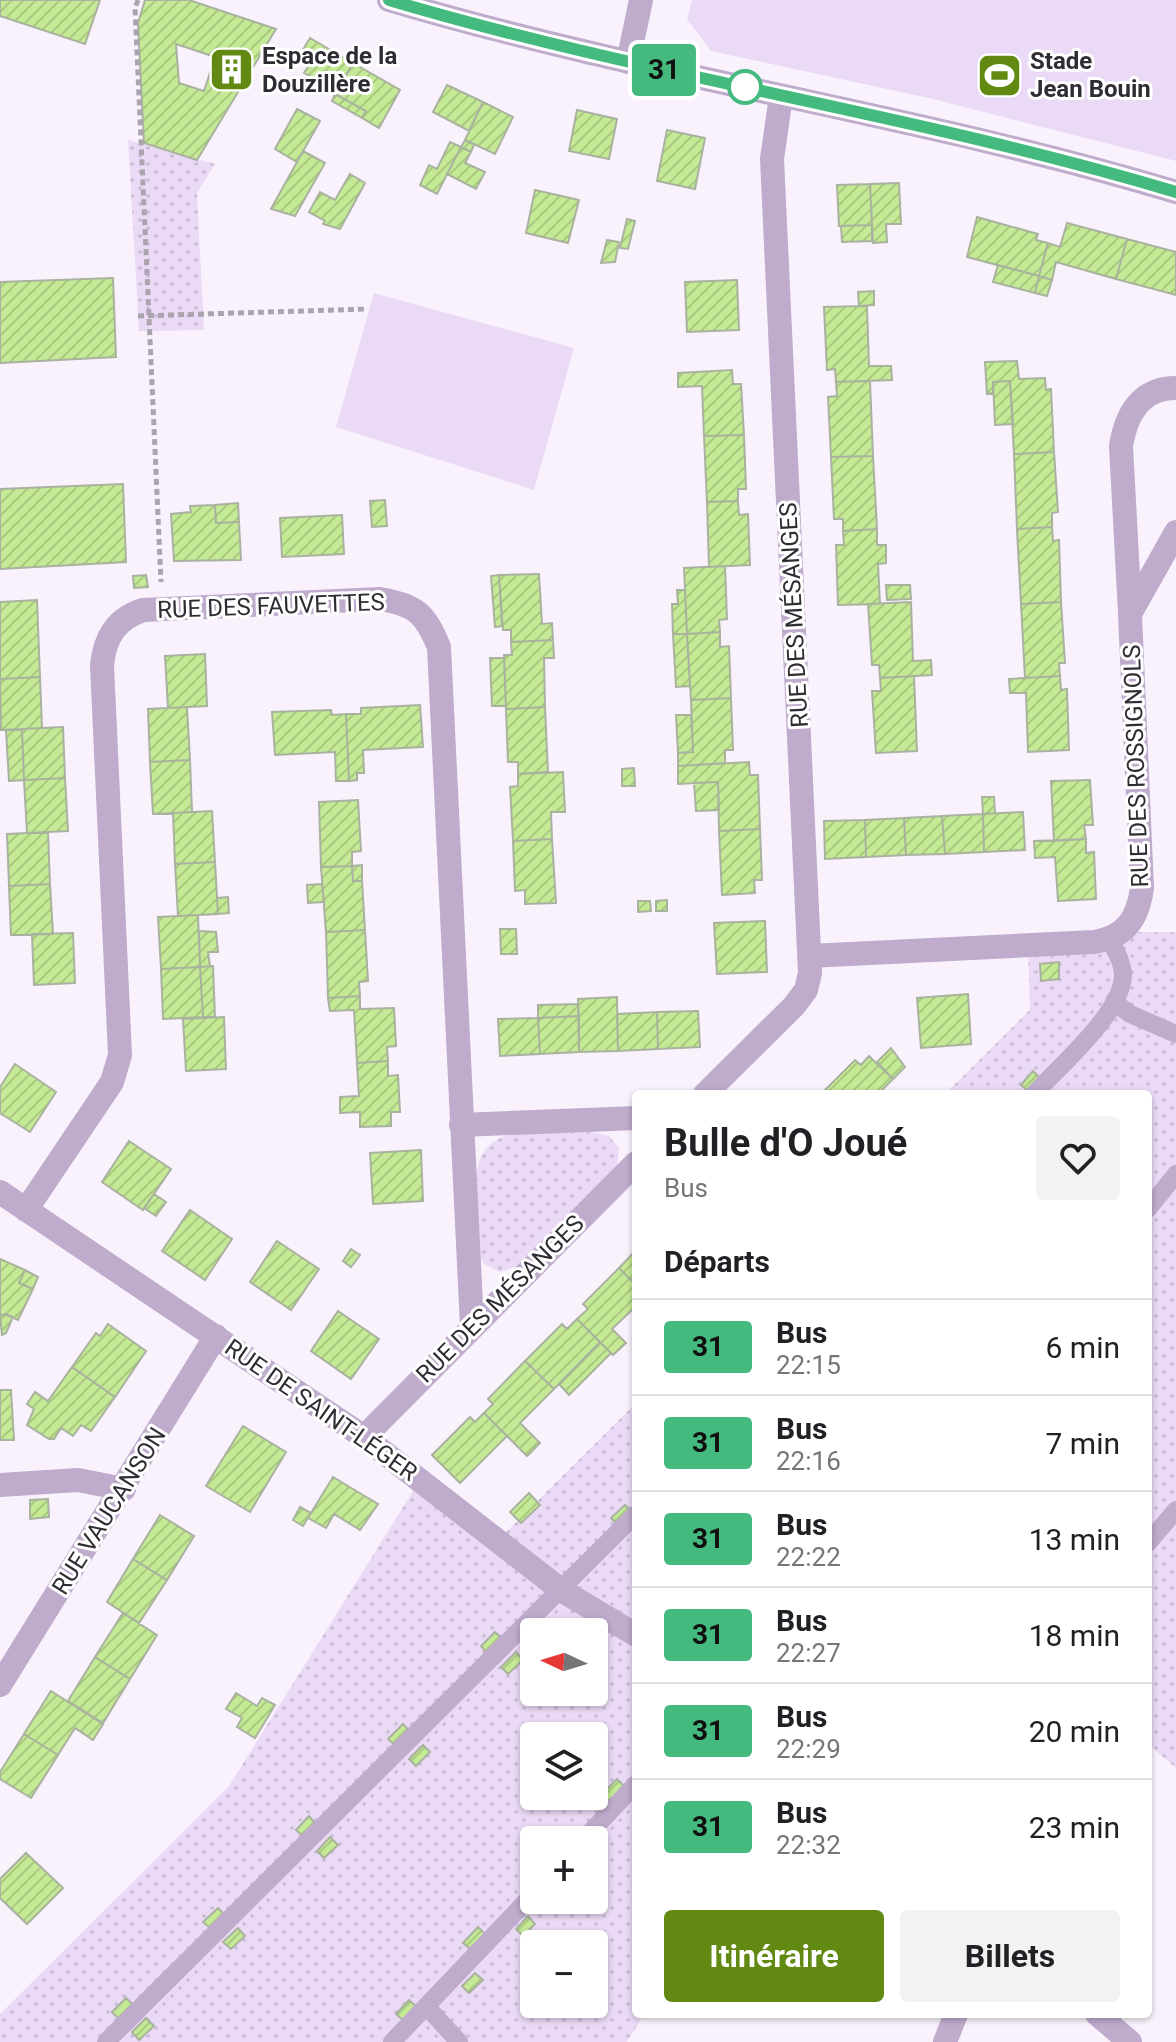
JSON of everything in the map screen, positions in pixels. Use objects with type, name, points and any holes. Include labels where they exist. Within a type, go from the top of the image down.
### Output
[{"type":"street","points":[[389,0],[523,38],[985,141],[1176,192]]},
{"type":"street","points":[[628,62],[641,0]]},
{"type":"street","name":"RUE DES MÉSANGES","points":[[709,1090],[794,1006],[806,990],[809,956],[772,159],[781,96]]},
{"type":"street","name":"RUE DES ROSSIGNOLS","points":[[1109,939],[1132,922],[1139,911],[1142,888],[1121,446],[1125,422],[1134,406],[1149,394],[1176,388]]},
{"type":"street","name":"RUE DES ROSSIGNOLS","points":[[1130,614],[1176,532]]},
{"type":"street","name":"RUE DES FAUVETTES","points":[[26,1210],[118,1069],[104,648],[118,623],[131,615],[163,609],[380,599],[402,602],[426,617],[439,647],[472,1326]]},
{"type":"street","points":[[809,956],[1109,939]]},
{"type":"street","points":[[461,1125],[632,1118]]},
{"type":"street","name":"RUE DES MÉSANGES","points":[[364,1437],[632,1167]]},
{"type":"street","name":"RUE DE SAINT-LÉGER","points":[[0,1192],[364,1437],[561,1590],[632,1633]]},
{"type":"street","name":"RUE VAUCANSON","points":[[0,1685],[216,1336]]},
{"type":"street","points":[[0,1485],[78,1480],[124,1489]]},
{"type":"street","points":[[945,2042],[954,2018]]},
{"type":"street","points":[[1102,2018],[1130,2042]]},
{"type":"lane","points":[[1037,1090],[1114,1002],[1123,974],[1120,957],[1109,939]]},
{"type":"lane","points":[[1114,1002],[1130,1014],[1176,1034]]},
{"type":"lane","points":[[1152,1204],[1176,1174]]},
{"type":"lane","points":[[1152,1538],[1176,1510]]},
{"type":"lane","points":[[106,2042],[632,1518]]},
{"type":"lane","points":[[596,1826],[632,1788]]},
{"type":"lane","points":[[392,2042],[520,1908]]},
{"type":"lane","points":[[427,2007],[459,2042]]},
{"type":"path","points":[[138,0],[135,8],[163,609]]},
{"type":"path","points":[[138,316],[368,309]]},
{"type":"shaded area","name":"Stade Jean Bouin","points":[[692,0],[1176,0],[1176,161],[933,99],[711,51],[687,19]]},
{"type":"shaded area","points":[[128,140],[215,164],[197,193],[204,330],[139,331]]},
{"type":"shaded area","points":[[374,293],[574,348],[534,490],[336,427]]},
{"type":"shaded area","points":[[1122,932],[1176,932],[1176,1768],[1152,1747],[1152,1090],[949,1090],[1030,1010],[1028,946]]},
{"type":"shaded area","points":[[591,1132],[609,1136],[619,1148],[617,1167],[520,1265],[500,1272],[484,1264],[479,1256],[475,1185],[484,1153],[494,1141],[510,1135]]},
{"type":"shaded area","points":[[632,1407],[632,2018],[642,2018],[627,2042],[0,2042],[0,2014],[229,1786],[420,1480],[496,1542]]},
{"type":"building","points":[[0,0],[100,0],[85,44],[0,16]]},
{"type":"building","name":"Espace de la Douzillère","points":[[145,0],[189,0],[276,29],[197,160],[144,143],[138,23]],"holes":[[[176,44],[215,57],[204,91],[179,83]]]},
{"type":"building","points":[[310,38],[353,63],[337,91],[304,73],[309,65],[298,58]]},
{"type":"building","points":[[353,63],[400,90],[379,128],[362,118],[366,111],[335,94]]},
{"type":"building","points":[[447,85],[483,102],[469,131],[433,112]]},
{"type":"building","points":[[335,94],[366,111],[362,118],[332,101]]},
{"type":"building","points":[[483,102],[513,117],[495,154],[465,140]]},
{"type":"building","points":[[297,109],[320,121],[297,162],[275,149]]},
{"type":"building","points":[[577,110],[617,119],[609,159],[569,151]]},
{"type":"building","points":[[667,130],[705,138],[695,189],[657,181]]},
{"type":"building","points":[[465,140],[474,145],[471,152],[461,147]]},
{"type":"building","points":[[450,142],[461,147],[437,194],[420,185],[429,165],[437,169]]},
{"type":"building","points":[[461,147],[471,152],[465,163],[485,172],[476,189],[447,174]]},
{"type":"building","points":[[303,151],[325,163],[295,216],[271,209]]},
{"type":"building","points":[[350,174],[365,183],[340,229],[323,224],[325,221],[309,212],[320,192],[335,200]]},
{"type":"building","points":[[899,183],[901,224],[886,224],[887,242],[873,243],[870,184]]},
{"type":"building","points":[[870,184],[872,225],[839,226],[837,185]]},
{"type":"building","points":[[535,190],[579,200],[568,243],[526,233]]},
{"type":"building","points":[[977,217],[1038,234],[1036,240],[1048,243],[1039,276],[967,257]]},
{"type":"building","points":[[627,219],[635,221],[628,249],[620,248]]},
{"type":"building","points":[[1067,223],[1127,239],[1116,279],[1056,262],[1052,280],[1039,276],[1048,243],[1060,247]]},
{"type":"building","points":[[872,225],[872,241],[842,242],[841,226]]},
{"type":"building","points":[[1127,239],[1176,252],[1176,295],[1116,279]]},
{"type":"building","points":[[607,240],[619,242],[615,262],[601,263]]},
{"type":"building","points":[[998,265],[1039,276],[1035,293],[993,282]]},
{"type":"building","points":[[1039,276],[1052,280],[1047,296],[1035,293]]},
{"type":"building","points":[[113,278],[116,357],[0,363],[0,282]]},
{"type":"building","points":[[737,280],[739,330],[687,332],[685,282]]},
{"type":"building","points":[[874,291],[874,305],[859,306],[858,292]]},
{"type":"building","points":[[867,306],[869,366],[891,366],[892,380],[836,382],[835,369],[827,370],[824,307]]},
{"type":"building","points":[[1017,361],[1019,379],[1045,378],[1046,390],[1051,389],[1054,452],[1014,454],[1010,381],[993,382],[993,393],[987,394],[985,362]]},
{"type":"building","points":[[732,370],[733,384],[741,384],[744,435],[704,436],[702,386],[678,387],[678,373]]},
{"type":"building","points":[[870,381],[873,456],[831,457],[828,397],[837,396],[836,382]]},
{"type":"building","points":[[1010,381],[1013,424],[995,425],[993,382]]},
{"type":"building","points":[[744,435],[746,489],[738,489],[738,501],[707,502],[704,436]]},
{"type":"building","points":[[1054,452],[1058,512],[1052,513],[1052,527],[1017,529],[1014,454]]},
{"type":"building","points":[[873,456],[877,529],[843,531],[843,519],[834,519],[831,457]]},
{"type":"building","points":[[123,484],[126,562],[0,569],[0,489]]},
{"type":"building","points":[[385,500],[387,526],[372,527],[370,501]]},
{"type":"building","points":[[738,501],[739,515],[748,514],[750,565],[709,567],[707,502]]},
{"type":"building","points":[[238,503],[239,522],[216,523],[215,505]]},
{"type":"building","points":[[215,505],[216,523],[239,522],[241,560],[174,561],[171,514],[191,512],[190,506]]},
{"type":"building","points":[[342,515],[344,554],[282,557],[280,518]]},
{"type":"building","points":[[1052,527],[1053,541],[1059,540],[1061,602],[1021,604],[1017,529]]},
{"type":"building","points":[[877,529],[877,545],[886,545],[886,563],[878,564],[880,604],[838,605],[836,545],[844,545],[843,531]]},
{"type":"building","points":[[725,566],[727,619],[719,620],[720,632],[687,634],[684,568]]},
{"type":"building","points":[[539,574],[542,624],[552,623],[553,640],[511,642],[511,630],[503,630],[499,575]]},
{"type":"building","points":[[146,575],[148,587],[134,588],[133,576]]},
{"type":"building","points":[[499,575],[502,626],[495,627],[491,576]]},
{"type":"building","points":[[886,585],[910,585],[911,599],[887,600]]},
{"type":"building","points":[[677,590],[685,590],[687,634],[673,634],[672,604],[678,604]]},
{"type":"building","points":[[37,600],[40,677],[0,679],[0,602]]},
{"type":"building","points":[[911,602],[913,661],[931,660],[932,675],[880,678],[879,665],[872,665],[868,604]]},
{"type":"building","points":[[1061,602],[1065,663],[1059,663],[1060,676],[1025,678],[1021,604]]},
{"type":"building","points":[[720,632],[720,647],[729,646],[731,698],[691,700],[687,634]]},
{"type":"building","points":[[673,634],[687,634],[690,686],[676,687]]},
{"type":"building","points":[[553,640],[554,658],[544,658],[545,707],[506,709],[504,655],[512,655],[511,642]]},
{"type":"building","points":[[205,654],[207,706],[168,708],[165,656]]},
{"type":"building","points":[[490,658],[504,658],[506,706],[492,706]]},
{"type":"building","points":[[914,676],[917,751],[876,753],[872,691],[881,691],[880,678]]},
{"type":"building","points":[[1060,676],[1061,690],[1067,689],[1069,750],[1028,752],[1026,693],[1010,693],[1009,679]]},
{"type":"building","points":[[40,677],[42,728],[1,730],[0,679]]},
{"type":"building","points":[[731,698],[733,750],[725,750],[725,763],[678,766],[678,753],[693,752],[691,700]]},
{"type":"building","points":[[420,705],[423,747],[363,750],[364,773],[357,773],[357,780],[349,781],[346,714],[361,714],[361,708]]},
{"type":"building","points":[[187,707],[190,760],[150,762],[148,709]]},
{"type":"building","points":[[545,707],[548,772],[518,774],[518,762],[508,762],[506,709]]},
{"type":"building","points":[[331,710],[332,715],[346,714],[349,781],[336,781],[335,752],[275,755],[272,712]]},
{"type":"building","points":[[676,715],[691,715],[693,752],[678,753]]},
{"type":"building","points":[[63,727],[65,778],[24,780],[22,729]]},
{"type":"building","points":[[22,729],[24,780],[9,781],[6,730]]},
{"type":"building","points":[[190,760],[192,812],[153,814],[150,762]]},
{"type":"building","points":[[749,762],[750,775],[758,775],[760,829],[719,831],[718,782],[678,784],[678,766]]},
{"type":"building","points":[[634,768],[635,786],[622,786],[622,769]]},
{"type":"building","points":[[563,772],[565,812],[551,812],[552,839],[513,841],[510,787],[518,786],[518,774]]},
{"type":"building","points":[[65,778],[68,831],[27,833],[24,780]]},
{"type":"building","points":[[1090,780],[1093,825],[1084,825],[1086,839],[1054,841],[1051,781]]},
{"type":"building","points":[[718,782],[719,810],[696,811],[694,783]]},
{"type":"building","points":[[982,797],[994,797],[995,814],[983,814]]},
{"type":"building","points":[[358,800],[361,851],[352,852],[352,866],[321,867],[319,802]]},
{"type":"building","points":[[212,811],[215,862],[175,864],[173,813]]},
{"type":"building","points":[[1023,812],[1025,850],[984,852],[983,814]]},
{"type":"building","points":[[983,814],[984,852],[945,854],[942,816]]},
{"type":"building","points":[[942,816],[945,854],[906,855],[904,818]]},
{"type":"building","points":[[904,818],[906,855],[866,857],[865,820]]},
{"type":"building","points":[[865,820],[866,857],[825,859],[824,821]]},
{"type":"building","points":[[760,829],[762,880],[754,880],[755,893],[722,895],[719,831]]},
{"type":"building","points":[[48,832],[50,884],[9,886],[7,834]]},
{"type":"building","points":[[552,839],[556,903],[525,904],[525,890],[515,891],[513,841]]},
{"type":"building","points":[[1086,839],[1086,853],[1094,852],[1096,899],[1058,901],[1055,857],[1035,858],[1034,841]]},
{"type":"building","points":[[215,862],[218,914],[178,916],[175,864]]},
{"type":"building","points":[[362,865],[362,881],[353,881],[352,866]]},
{"type":"building","points":[[352,866],[353,881],[362,881],[365,930],[326,932],[321,867]]},
{"type":"building","points":[[50,884],[53,934],[11,935],[9,886]]},
{"type":"building","points":[[322,884],[324,902],[308,903],[307,885]]},
{"type":"building","points":[[228,897],[229,913],[218,914],[217,898]]},
{"type":"building","points":[[667,900],[667,911],[656,911],[656,901]]},
{"type":"building","points":[[638,901],[650,901],[651,911],[638,912]]},
{"type":"building","points":[[198,915],[200,967],[161,969],[158,917]]},
{"type":"building","points":[[765,921],[767,972],[717,974],[714,923]]},
{"type":"building","points":[[500,929],[516,929],[517,954],[501,954]]},
{"type":"building","points":[[365,930],[368,981],[359,982],[360,996],[328,998],[326,932]]},
{"type":"building","points":[[199,931],[216,932],[218,952],[208,952],[210,966],[200,967]]},
{"type":"building","points":[[73,933],[75,983],[34,985],[32,934]]},
{"type":"building","points":[[1059,962],[1059,979],[1041,981],[1040,964]]},
{"type":"building","points":[[213,966],[215,1017],[203,1017],[200,967]]},
{"type":"building","points":[[200,967],[203,1017],[163,1019],[161,969]]},
{"type":"building","points":[[968,994],[971,1044],[921,1048],[917,998]]},
{"type":"building","points":[[360,996],[360,1009],[394,1008],[396,1046],[387,1047],[388,1061],[357,1063],[354,1010],[330,1011],[328,998]]},
{"type":"building","points":[[617,997],[618,1051],[579,1052],[578,999]]},
{"type":"building","points":[[578,1004],[579,1016],[538,1018],[538,1005]]},
{"type":"building","points":[[698,1011],[700,1047],[658,1049],[657,1012]]},
{"type":"building","points":[[657,1012],[658,1049],[618,1051],[617,1014]]},
{"type":"building","points":[[579,1016],[579,1052],[540,1054],[538,1018]]},
{"type":"building","points":[[224,1017],[226,1069],[186,1071],[183,1019]]},
{"type":"building","points":[[538,1018],[540,1054],[500,1056],[498,1019]]},
{"type":"building","points":[[891,1048],[905,1067],[893,1079],[877,1062]]},
{"type":"building","points":[[869,1056],[893,1079],[882,1090],[825,1090],[855,1060],[861,1065]]},
{"type":"building","points":[[388,1061],[388,1076],[398,1075],[400,1112],[391,1112],[391,1126],[360,1127],[360,1112],[340,1113],[340,1097],[359,1096],[357,1063]]},
{"type":"building","points":[[15,1064],[56,1092],[30,1132],[0,1113],[0,1087]]},
{"type":"building","points":[[1033,1071],[1040,1078],[1029,1090],[1021,1085]]},
{"type":"building","points":[[129,1141],[171,1169],[143,1210],[102,1182]]},
{"type":"building","points":[[421,1150],[423,1201],[373,1204],[370,1153]]},
{"type":"building","points":[[154,1194],[166,1202],[156,1216],[144,1208]]},
{"type":"building","points":[[190,1210],[232,1239],[205,1280],[162,1251]]},
{"type":"building","points":[[277,1241],[319,1269],[291,1310],[250,1282]]},
{"type":"building","points":[[351,1249],[360,1255],[351,1267],[343,1261]]},
{"type":"building","points":[[632,1254],[632,1281],[619,1268]]},
{"type":"building","points":[[0,1259],[25,1270],[19,1283],[33,1289],[18,1320],[5,1314],[0,1316]]},
{"type":"building","points":[[619,1268],[632,1281],[632,1310],[612,1329],[626,1343],[613,1355],[577,1319],[588,1309],[583,1304]]},
{"type":"building","points":[[25,1270],[38,1277],[33,1289],[19,1283]]},
{"type":"building","points":[[338,1311],[379,1339],[351,1379],[311,1351]]},
{"type":"building","points":[[0,1316],[13,1317],[2,1335]]},
{"type":"building","points":[[577,1319],[600,1342],[554,1389],[525,1361],[562,1324],[567,1329]]},
{"type":"building","points":[[108,1324],[146,1351],[115,1397],[72,1367],[96,1333],[100,1336]]},
{"type":"building","points":[[600,1342],[611,1353],[569,1395],[559,1384]]},
{"type":"building","points":[[525,1361],[554,1389],[520,1423],[540,1443],[527,1456],[484,1413],[493,1404],[488,1399]]},
{"type":"building","points":[[72,1367],[115,1397],[91,1431],[81,1425],[73,1436],[61,1428],[54,1439],[49,1439],[27,1425],[34,1409],[27,1404],[35,1392],[48,1401]]},
{"type":"building","points":[[0,1390],[11,1390],[14,1440],[0,1440]]},
{"type":"building","points":[[484,1413],[507,1436],[460,1483],[432,1455],[470,1417],[475,1422]]},
{"type":"building","points":[[243,1426],[286,1452],[250,1512],[206,1486]]},
{"type":"building","points":[[333,1477],[378,1504],[360,1530],[334,1514],[326,1528],[308,1518]]},
{"type":"building","points":[[529,1493],[540,1505],[521,1523],[510,1512]]},
{"type":"building","points":[[48,1499],[49,1517],[30,1519],[30,1500]]},
{"type":"building","points":[[625,1505],[631,1511],[618,1525],[611,1518]]},
{"type":"building","points":[[300,1507],[311,1513],[303,1526],[293,1520]]},
{"type":"building","points":[[160,1515],[194,1536],[167,1580],[133,1559]]},
{"type":"building","points":[[133,1559],[167,1580],[139,1623],[107,1602]]},
{"type":"building","points":[[123,1613],[157,1635],[130,1679],[95,1657]]},
{"type":"building","points":[[495,1632],[502,1639],[488,1654],[481,1646]]},
{"type":"building","points":[[516,1652],[520,1657],[520,1663],[508,1674],[501,1667]]},
{"type":"building","points":[[95,1657],[130,1679],[103,1723],[68,1701]]},
{"type":"building","points":[[51,1691],[103,1724],[93,1740],[75,1728],[58,1755],[24,1734]]},
{"type":"building","points":[[236,1693],[257,1706],[262,1698],[275,1705],[255,1738],[237,1727],[242,1718],[226,1709]]},
{"type":"building","points":[[403,1724],[410,1732],[396,1746],[388,1739]]},
{"type":"building","points":[[24,1734],[58,1755],[31,1798],[0,1779],[0,1772]]},
{"type":"building","points":[[423,1745],[430,1752],[416,1766],[409,1759]]},
{"type":"building","points":[[617,1779],[624,1786],[609,1801],[608,1788]]},
{"type":"building","points":[[309,1816],[316,1824],[304,1837],[296,1830]]},
{"type":"building","points":[[330,1837],[338,1845],[324,1858],[317,1851]]},
{"type":"building","points":[[26,1853],[63,1888],[27,1924],[0,1898],[0,1879]]},
{"type":"building","points":[[218,1908],[225,1915],[211,1929],[203,1922]]},
{"type":"building","points":[[528,1916],[535,1924],[529,1930],[520,1930],[520,1933],[516,1929]]},
{"type":"building","points":[[478,1927],[485,1934],[470,1949],[463,1943]]},
{"type":"building","points":[[238,1928],[245,1936],[231,1949],[223,1942]]},
{"type":"building","points":[[475,1973],[483,1980],[469,1993],[462,1986]]},
{"type":"building","points":[[126,1998],[133,2005],[119,2019],[112,2012]]},
{"type":"building","points":[[409,2000],[417,2007],[403,2020],[396,2014]]},
{"type":"building","points":[[146,2018],[154,2026],[139,2040],[132,2032]]},
{"type":"bus line","name":"31","points":[[389,0],[523,38],[985,141],[1176,192]]},
{"type":"place","name":"Espace de la Douzillère","points":[[231,70]]},
{"type":"place","name":"Stade Jean Bouin","points":[[999,75]]}]
